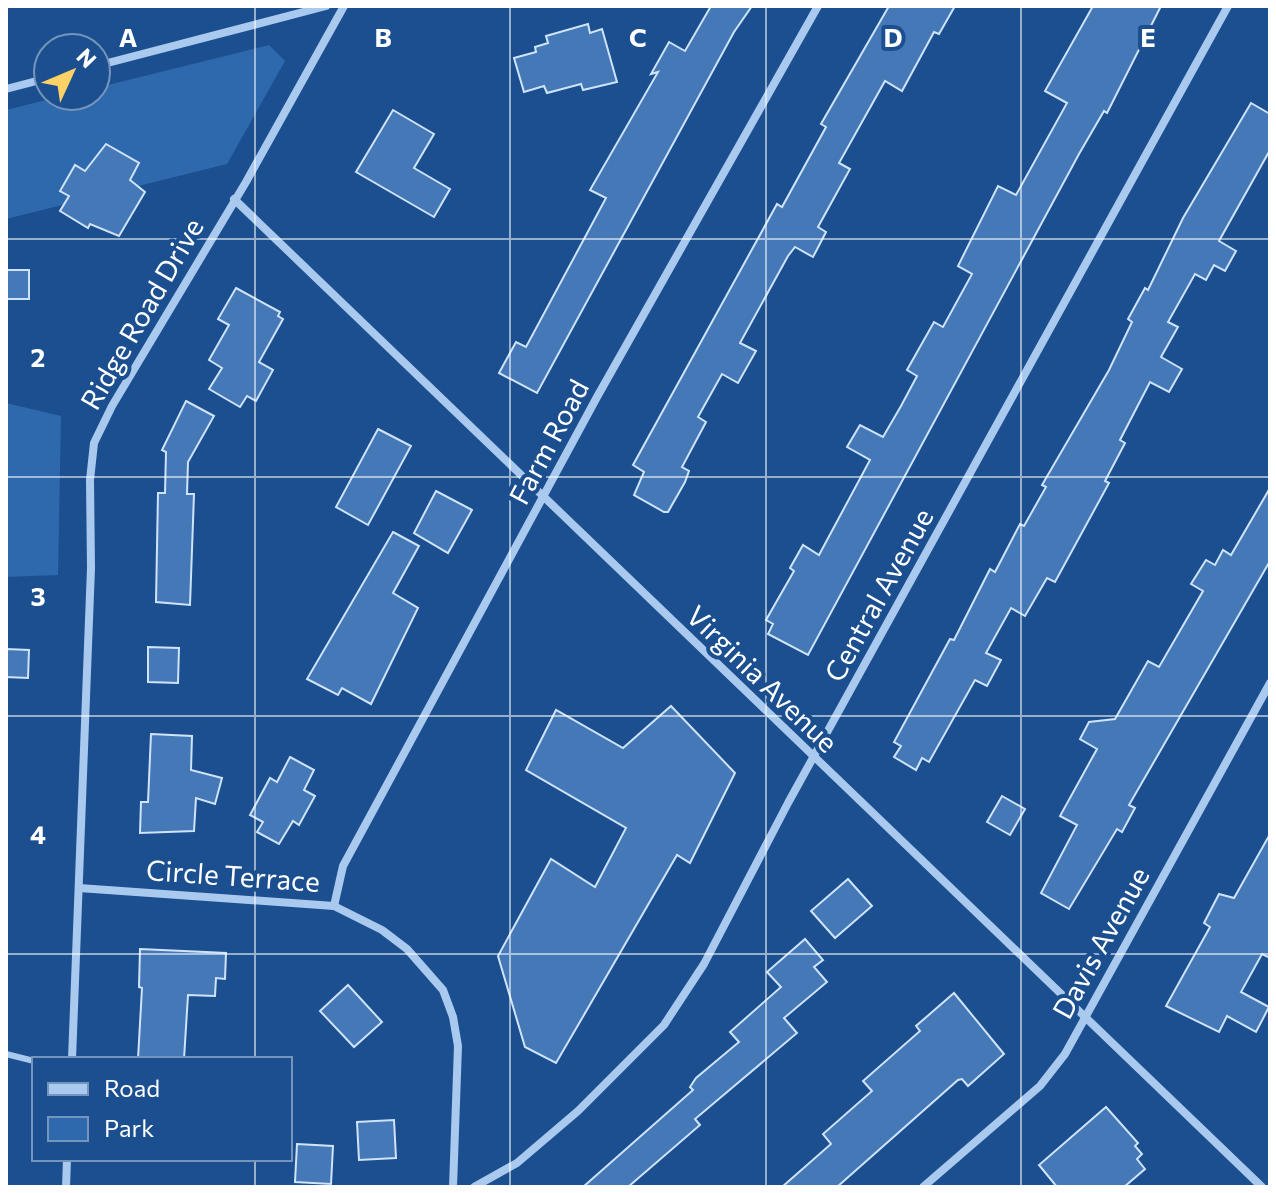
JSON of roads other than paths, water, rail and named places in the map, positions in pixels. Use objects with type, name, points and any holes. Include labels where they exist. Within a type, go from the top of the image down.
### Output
[{"type":"street","points":[[112,62],[326,6]]},
{"type":"street","name":"Ridge Road Drive","points":[[72,1057],[91,568],[90,480],[94,443],[112,406],[344,6]]},
{"type":"street","name":"Farm Road","points":[[334,906],[343,866],[818,6]]},
{"type":"street","name":"Central Avenue","points":[[474,1187],[517,1163],[551,1135],[664,1025],[704,964],[813,759],[1228,6]]},
{"type":"street","points":[[6,89],[32,82]]},
{"type":"street","name":"Virginia Avenue","points":[[234,199],[1084,1020],[1262,1187]]},
{"type":"street","name":"Davis Avenue","points":[[923,1187],[1040,1086],[1065,1054],[1270,683]]},
{"type":"street","name":"Circle Terrace","points":[[79,888],[334,906],[395,939],[443,990],[453,1017],[458,1046],[453,1187]]},
{"type":"street","points":[[66,1187],[67,1161]]},
{"type":"lane","points":[[6,1054],[32,1060]]}]
